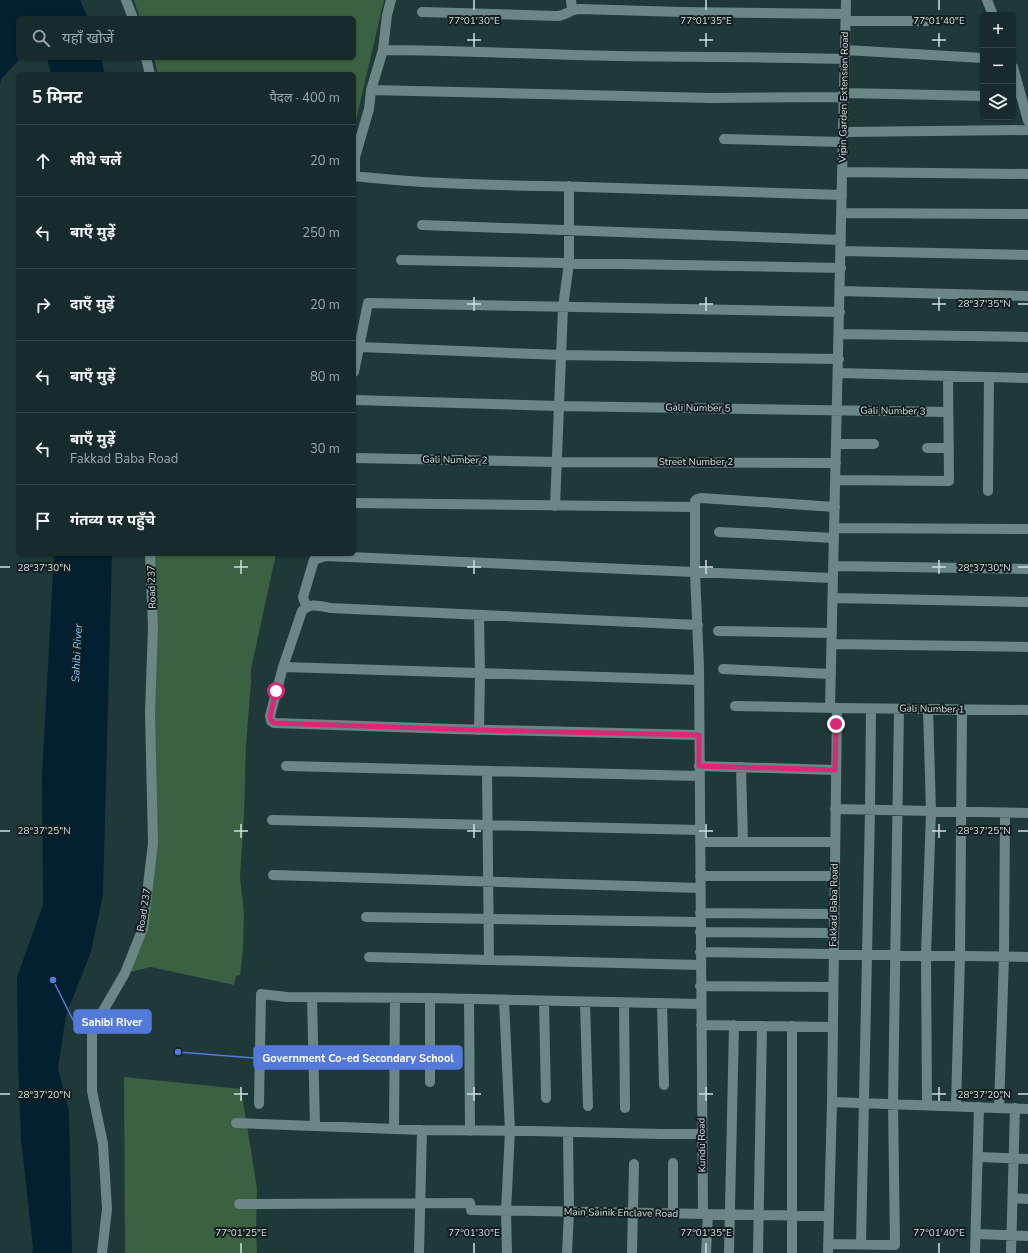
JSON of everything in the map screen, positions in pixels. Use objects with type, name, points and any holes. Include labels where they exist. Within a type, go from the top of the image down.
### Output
[{"type":"street","points":[[126,0],[132,16]]},
{"type":"street","points":[[356,154],[369,109],[371,90],[384,50],[387,15],[391,0]]},
{"type":"street","name":"Vipin Garden Extension Road","points":[[837,444],[846,0]]},
{"type":"street","points":[[987,0],[992,12]]},
{"type":"street","points":[[422,12],[558,16],[564,15],[571,5],[580,8],[927,21]]},
{"type":"street","points":[[384,50],[610,56],[845,54],[980,58]]},
{"type":"street","points":[[146,60],[150,72]]},
{"type":"street","points":[[1015,84],[1017,96],[1028,121]]},
{"type":"street","points":[[371,90],[695,98],[844,95],[980,96]]},
{"type":"street","points":[[724,139],[844,137],[1028,130]]},
{"type":"street","points":[[843,172],[1028,174]]},
{"type":"street","points":[[356,176],[408,182],[472,185],[569,186],[842,195]]},
{"type":"street","points":[[555,506],[563,307],[569,263],[569,186]]},
{"type":"street","points":[[842,213],[1028,214]]},
{"type":"street","points":[[422,225],[841,240]]},
{"type":"street","points":[[841,251],[1028,255]]},
{"type":"street","points":[[401,260],[841,268]]},
{"type":"street","points":[[840,291],[1028,296]]},
{"type":"street","points":[[356,364],[368,303],[840,312]]},
{"type":"street","points":[[839,334],[1028,337]]},
{"type":"street","points":[[360,347],[561,355],[839,359]]},
{"type":"street","points":[[838,373],[1028,378]]},
{"type":"street","points":[[836,480],[949,481],[948,376]]},
{"type":"street","points":[[988,491],[990,377]]},
{"type":"street","name":"Gali Number 5","points":[[356,400],[558,406],[838,410]]},
{"type":"street","name":"Gali Number 3","points":[[838,410],[948,412]]},
{"type":"street","points":[[837,444],[874,444]]},
{"type":"street","name":"Fakkad Baba Road","points":[[828,1249],[832,1102],[835,809],[834,708],[831,674],[833,598],[832,578],[834,566],[837,444]]},
{"type":"street","points":[[927,448],[949,448]]},
{"type":"street","name":"Gali Number 2","points":[[356,458],[557,462]]},
{"type":"street","name":"Street Number 2","points":[[557,462],[836,463]]},
{"type":"street","points":[[356,503],[694,507],[697,498],[701,498],[835,507]]},
{"type":"street","name":"Kundu Road","points":[[694,507],[699,680],[700,1004],[706,1253]]},
{"type":"street","points":[[719,532],[835,533],[1028,529]]},
{"type":"street","name":"Road 237","points":[[102,1253],[107,1209],[103,1144],[92,1091],[92,1030],[125,973],[143,928],[153,843],[150,712],[153,627],[150,556]]},
{"type":"street","points":[[306,606],[303,597],[314,560],[325,556],[832,578]]},
{"type":"street","points":[[834,566],[1028,569]]},
{"type":"street","points":[[833,598],[1028,602]]},
{"type":"street","points":[[698,625],[331,608],[311,605],[306,606],[302,611],[283,667],[270,716],[274,723],[479,730],[699,735]]},
{"type":"street","points":[[479,615],[479,730]]},
{"type":"street","points":[[718,631],[832,639],[1028,647]]},
{"type":"street","points":[[283,667],[699,680]]},
{"type":"street","points":[[723,669],[831,674]]},
{"type":"street","name":"Gali Number 1","points":[[734,706],[1028,710]]},
{"type":"street","points":[[861,1244],[865,1103],[871,709]]},
{"type":"street","points":[[828,1249],[861,1244],[894,1245],[893,1104],[899,709]]},
{"type":"street","points":[[927,1105],[926,955],[931,812],[928,709]]},
{"type":"street","points":[[956,1106],[960,956],[962,710]]},
{"type":"street","points":[[286,766],[487,771],[699,771],[741,767],[835,770]]},
{"type":"street","points":[[741,767],[743,842]]},
{"type":"street","points":[[487,771],[489,960]]},
{"type":"street","points":[[835,809],[1028,814]]},
{"type":"street","points":[[999,1108],[1004,956],[1005,813]]},
{"type":"street","points":[[272,820],[700,830]]},
{"type":"street","points":[[700,842],[834,842]]},
{"type":"street","points":[[272,875],[700,888]]},
{"type":"street","points":[[700,876],[834,876]]},
{"type":"street","points":[[700,922],[833,914]]},
{"type":"street","points":[[366,917],[700,922],[833,933]]},
{"type":"street","points":[[700,952],[1028,957]]},
{"type":"street","points":[[369,957],[700,965]]},
{"type":"street","points":[[700,986],[833,987]]},
{"type":"street","points":[[259,1104],[261,994],[287,997],[430,998],[700,1004]]},
{"type":"street","points":[[312,997],[314,1126]]},
{"type":"street","points":[[394,1129],[395,998]]},
{"type":"street","points":[[430,998],[430,1082]]},
{"type":"street","points":[[468,1000],[470,1131]]},
{"type":"street","points":[[504,1000],[510,1131],[506,1210],[507,1253]]},
{"type":"street","points":[[544,1001],[546,1098]]},
{"type":"street","points":[[585,1002],[588,1106]]},
{"type":"street","points":[[624,1003],[625,1108]]},
{"type":"street","points":[[662,1003],[664,1085]]},
{"type":"street","points":[[701,1025],[832,1027]]},
{"type":"street","points":[[729,1253],[734,1025]]},
{"type":"street","points":[[758,1253],[762,1026]]},
{"type":"street","points":[[792,1026],[792,1253]]},
{"type":"street","points":[[832,1102],[1028,1108]]},
{"type":"street","points":[[975,1253],[979,1107]]},
{"type":"street","points":[[1011,1253],[1015,1108]]},
{"type":"street","points":[[236,1123],[422,1130],[702,1134]]},
{"type":"street","points":[[419,1253],[422,1130]]},
{"type":"street","points":[[567,1253],[569,1212],[568,1132]]},
{"type":"street","points":[[978,1157],[1028,1159]]},
{"type":"street","points":[[673,1163],[673,1213]]},
{"type":"street","points":[[632,1253],[634,1164]]},
{"type":"street","points":[[1013,1198],[1028,1199]]},
{"type":"street","points":[[239,1204],[421,1203]]},
{"type":"street","name":"Main Sainik Enclave Road","points":[[421,1203],[470,1203],[470,1210],[829,1216]]},
{"type":"street","points":[[976,1234],[1012,1234],[1028,1236]]},
{"type":"green space","points":[[134,0],[384,0],[356,120],[356,72],[158,72],[154,60],[356,60],[356,16],[139,16]]},
{"type":"green space","points":[[153,556],[276,556],[251,669],[240,877],[244,913],[243,949],[240,975],[236,976],[234,985],[151,967],[130,972],[148,922]]},
{"type":"green space","points":[[124,1077],[241,1089],[257,1188],[257,1253],[125,1253]]},
{"type":"water","points":[[0,0],[80,0],[87,16],[16,16],[16,60],[19,60],[1,79],[0,85]]},
{"type":"water","points":[[48,60],[102,60],[104,72],[50,72]]},
{"type":"water","points":[[54,556],[112,556],[103,894],[91,952],[66,1015],[58,1068],[69,1111],[72,1253],[32,1253],[33,1247],[21,1139],[17,977],[43,905],[42,776]]},
{"type":"place","name":"Sahibi River","points":[[53,980]]},
{"type":"place","name":"Government Co-ed Secondary School","points":[[178,1052]]},
{"type":"route","points":[[276,691],[270,716],[274,723],[479,730],[699,735],[699,766],[835,770],[836,724]]}]
